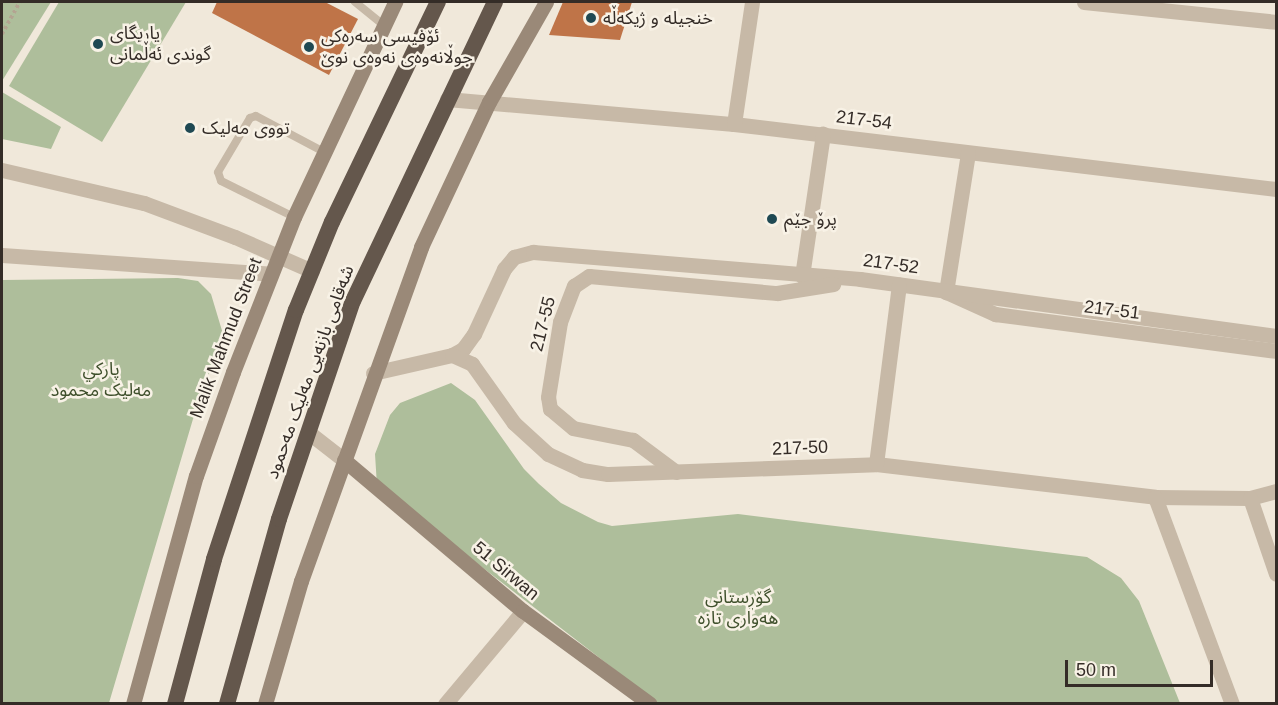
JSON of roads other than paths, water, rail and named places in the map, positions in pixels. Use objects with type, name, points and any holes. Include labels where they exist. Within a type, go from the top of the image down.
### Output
[{"type":"highway","name":"شەقامی بازنەیی مەلیک مەحمود","points":[[175,704],[214,559],[312,272],[438,2]]},
{"type":"highway","name":"شەقامی بازنەیی مەلیک مەحمود","points":[[227,704],[308,432],[353,301],[495,2]]},
{"type":"main road","name":"Malik Mahmud Street","points":[[133,704],[196,476],[271,274],[294,217],[395,2]]},
{"type":"main road","points":[[265,704],[301,581],[373,373],[447,187],[489,102],[546,2]]},
{"type":"main road","name":"51 Sirwan","points":[[344,460],[523,611],[650,704]]},
{"type":"street","points":[[734,124],[752,2]]},
{"type":"street","points":[[1084,2],[1276,22]]},
{"type":"street","name":"217-54","points":[[447,99],[734,124],[1276,189]]},
{"type":"street","points":[[802,276],[824,134]]},
{"type":"street","points":[[946,292],[968,153]]},
{"type":"street","points":[[2,170],[144,203],[279,256],[312,272]]},
{"type":"street","name":"217-52","points":[[452,355],[462,349],[474,334],[504,269],[514,257],[533,252],[860,279],[1276,336]]},
{"type":"street","points":[[2,255],[271,274]]},
{"type":"street","name":"217-55","points":[[676,472],[633,440],[573,428],[550,409],[548,396],[560,322],[574,286],[589,276],[619,276],[777,293],[860,279]]},
{"type":"street","points":[[876,464],[899,284]]},
{"type":"street","name":"217-51","points":[[946,292],[995,314],[1276,351]]},
{"type":"street","points":[[373,373],[452,355]]},
{"type":"street","name":"217-50","points":[[452,355],[472,364],[514,423],[548,454],[582,470],[608,474],[876,464],[1155,497],[1250,498],[1276,491]]},
{"type":"street","points":[[308,432],[344,460]]},
{"type":"street","points":[[1155,497],[1232,704]]},
{"type":"street","points":[[1250,498],[1276,574]]},
{"type":"street","points":[[445,704],[523,611]]},
{"type":"lane","points":[[355,2],[383,25]]},
{"type":"lane","points":[[294,217],[221,181],[218,172],[250,118],[256,116],[324,153]]},
{"type":"place","name":"خنجیلە و ژیکەڵە","points":[[591,18]]},
{"type":"place","name":"یاریگای گوندی ئەڵمانی","points":[[98,44]]},
{"type":"place","name":"ئۆفیسی سەرەکی جوڵانەوەی نەوەی نوێ","points":[[309,47]]},
{"type":"place","name":"تووی مەلیک","points":[[190,128]]},
{"type":"place","name":"پرۆ جێم","points":[[772,219]]},
{"type":"park label","name":"پارکي مەليک محمود","points":[[101,380]]},
{"type":"park label","name":"گۆڕستانی هەواری تازە","points":[[738,608]]}]
